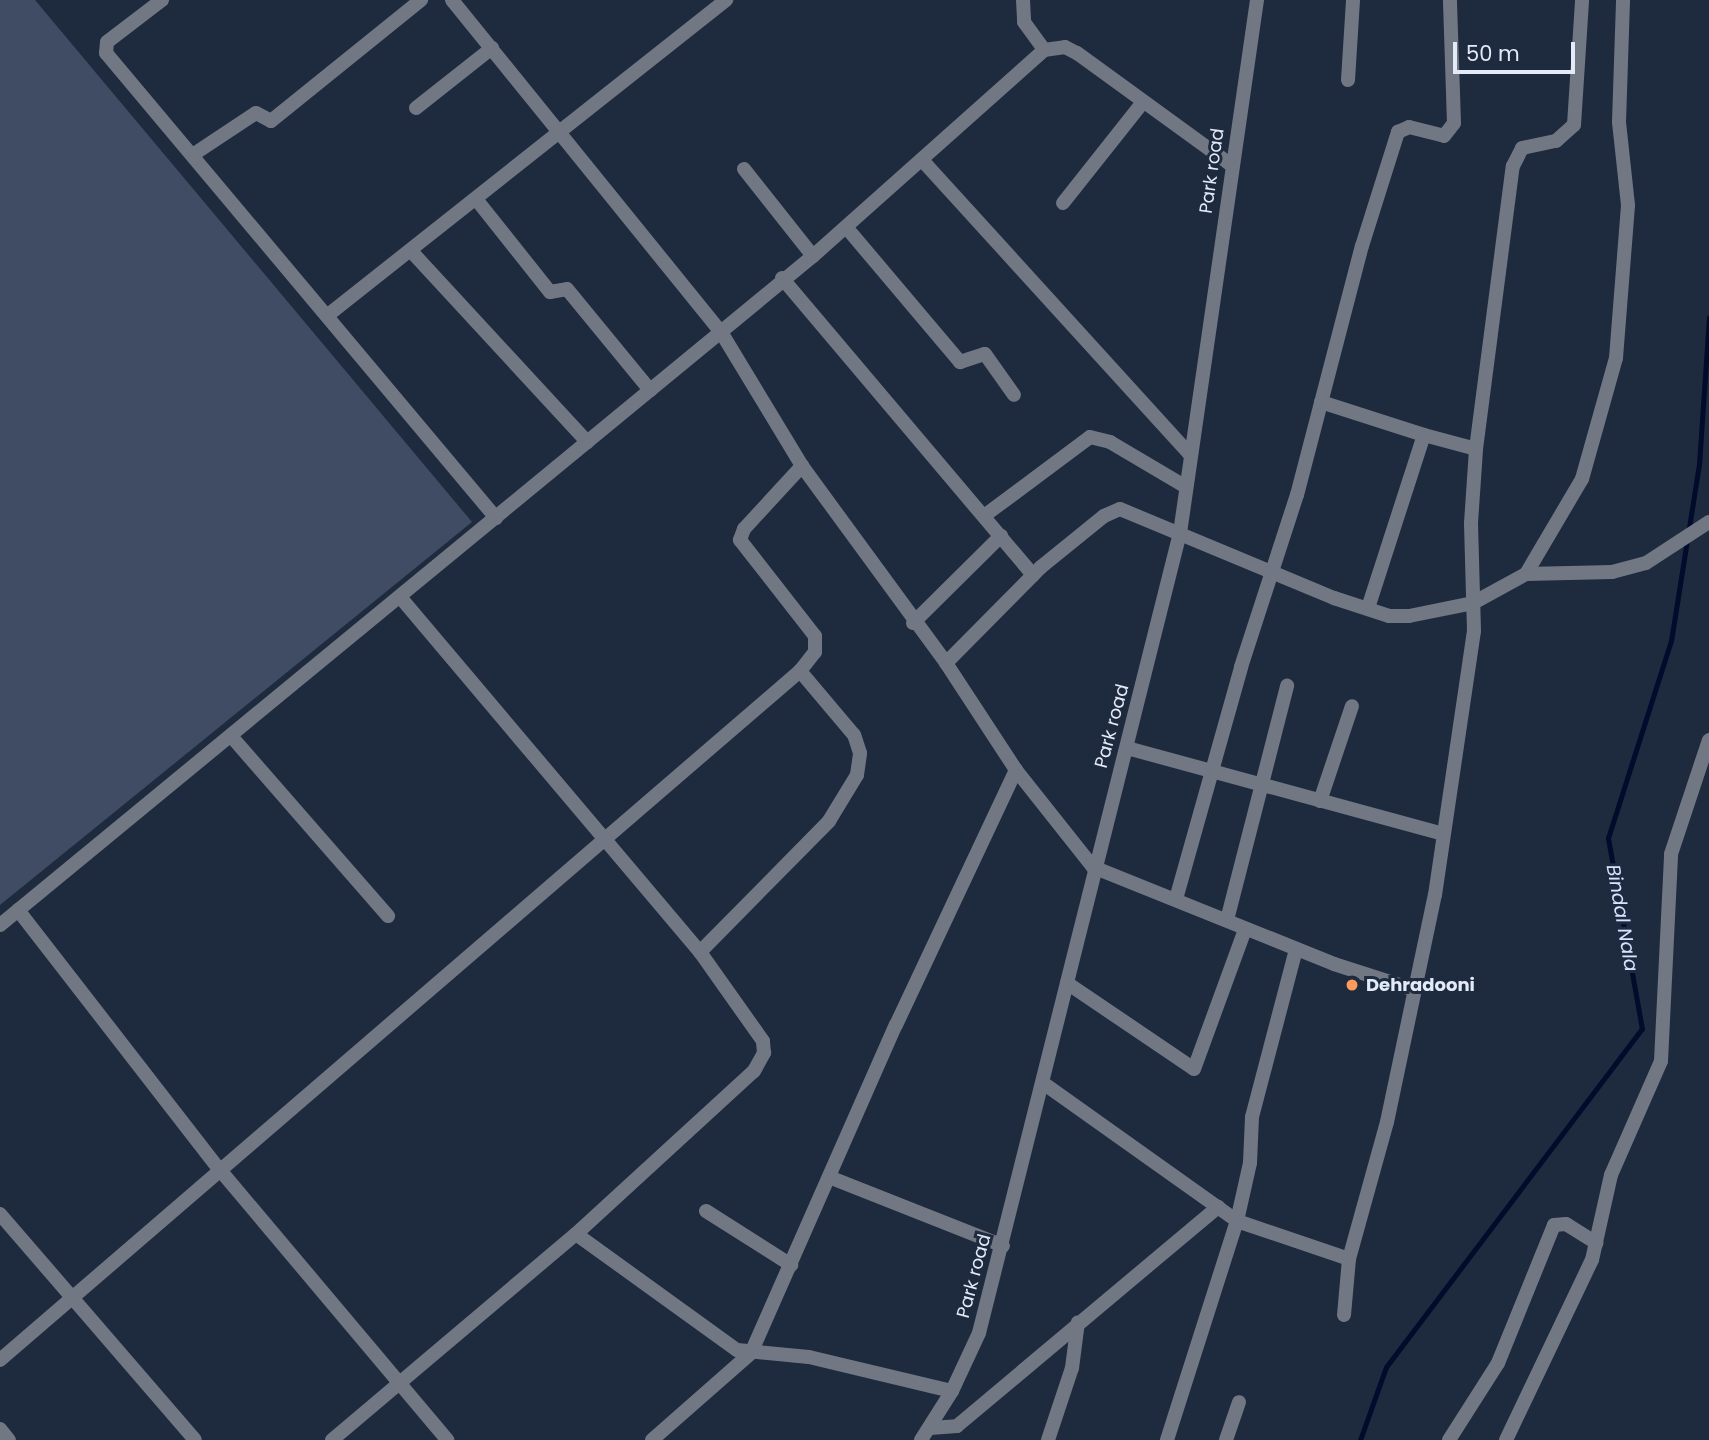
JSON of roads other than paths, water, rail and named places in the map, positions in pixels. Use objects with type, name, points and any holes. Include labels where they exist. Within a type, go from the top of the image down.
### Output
[{"type":"street","points":[[162,0],[107,42],[106,53],[194,154],[496,517]]},
{"type":"street","points":[[194,154],[256,113],[271,121],[421,0]]},
{"type":"street","points":[[452,0],[721,332],[802,466],[913,623],[946,663],[1016,770],[1093,867],[1227,920],[1245,930],[1415,990]]},
{"type":"street","points":[[327,315],[561,134],[726,0]]},
{"type":"street","points":[[1023,0],[1024,22],[1044,50]]},
{"type":"street","name":"Park road","points":[[921,1440],[953,1391],[979,1333],[1043,1083],[1093,867],[1127,748],[1180,533],[1190,455],[1205,377],[1231,165],[1257,0]]},
{"type":"street","points":[[1348,80],[1353,0]]},
{"type":"street","points":[[1176,899],[1321,402],[1362,246],[1398,132],[1409,127],[1444,136],[1454,123],[1450,0]]},
{"type":"street","points":[[1345,1315],[1349,1259],[1387,1122],[1415,990],[1443,834],[1474,631],[1476,449],[1515,156],[1522,148],[1567,136],[1574,125],[1582,0]]},
{"type":"street","points":[[1526,573],[1582,478],[1616,358],[1628,205],[1619,122],[1623,0]]},
{"type":"street","points":[[0,925],[721,332],[782,278],[813,256],[1044,50],[1056,46],[1077,53],[1231,165]]},
{"type":"street","points":[[416,108],[492,48]]},
{"type":"street","points":[[1063,203],[1143,102]]},
{"type":"street","points":[[922,160],[1190,455]]},
{"type":"street","points":[[744,169],[813,256]]},
{"type":"street","points":[[476,199],[550,292],[566,289],[650,390]]},
{"type":"street","points":[[846,227],[960,362],[985,354],[1014,395]]},
{"type":"street","points":[[411,251],[587,442]]},
{"type":"street","points":[[782,278],[1033,575]]},
{"type":"street","points":[[1321,402],[1476,449]]},
{"type":"street","points":[[1368,608],[1424,435]]},
{"type":"street","points":[[984,516],[1090,437],[1110,442],[1186,487]]},
{"type":"street","points":[[0,1360],[800,671],[816,652],[815,636],[740,540],[744,529],[802,466]]},
{"type":"street","points":[[946,663],[1033,575],[1104,516],[1120,509],[1271,572],[1368,608],[1409,617],[1473,603],[1526,573],[1612,572],[1646,563],[1703,526]]},
{"type":"street","points":[[913,623],[1001,537]]},
{"type":"street","points":[[332,1440],[576,1234],[761,1063],[763,1041],[700,952],[400,597]]},
{"type":"street","points":[[700,952],[830,821],[857,775],[860,753],[853,735],[800,671]]},
{"type":"street","points":[[1227,920],[1287,686]]},
{"type":"street","points":[[1320,801],[1352,706]]},
{"type":"street","points":[[231,736],[388,916]]},
{"type":"street","points":[[1506,1440],[1597,1243],[1611,1175],[1661,1060],[1671,854],[1709,740]]},
{"type":"street","points":[[1127,748],[1443,834]]},
{"type":"street","points":[[652,1440],[751,1353],[1016,770]]},
{"type":"street","points":[[18,910],[220,1170],[447,1440]]},
{"type":"street","points":[[1067,983],[1195,1069],[1245,930]]},
{"type":"street","points":[[1167,1440],[1237,1221],[1250,1163],[1252,1117],[1296,949]]},
{"type":"street","points":[[1043,1083],[1237,1221],[1349,1259]]},
{"type":"street","points":[[829,1177],[1003,1246]]},
{"type":"street","points":[[930,1428],[957,1426],[1218,1207]]},
{"type":"street","points":[[706,1211],[791,1265]]},
{"type":"street","points":[[0,1214],[195,1440]]},
{"type":"street","points":[[1449,1440],[1498,1363],[1554,1225],[1566,1224],[1597,1243]]},
{"type":"street","points":[[576,1234],[715,1338],[751,1353],[809,1357],[953,1391]]},
{"type":"street","points":[[1048,1440],[1072,1368],[1079,1322]]},
{"type":"street","points":[[1226,1440],[1239,1402]]},
{"type":"street","points":[[0,1430],[9,1440]]},
{"type":"waterway","name":"Bindal Nala","points":[[1360,1440],[1386,1367],[1642,1029],[1608,838],[1671,641],[1699,464],[1709,317]]},
{"type":"place","name":"Dehradooni","points":[[1352,985]]}]
